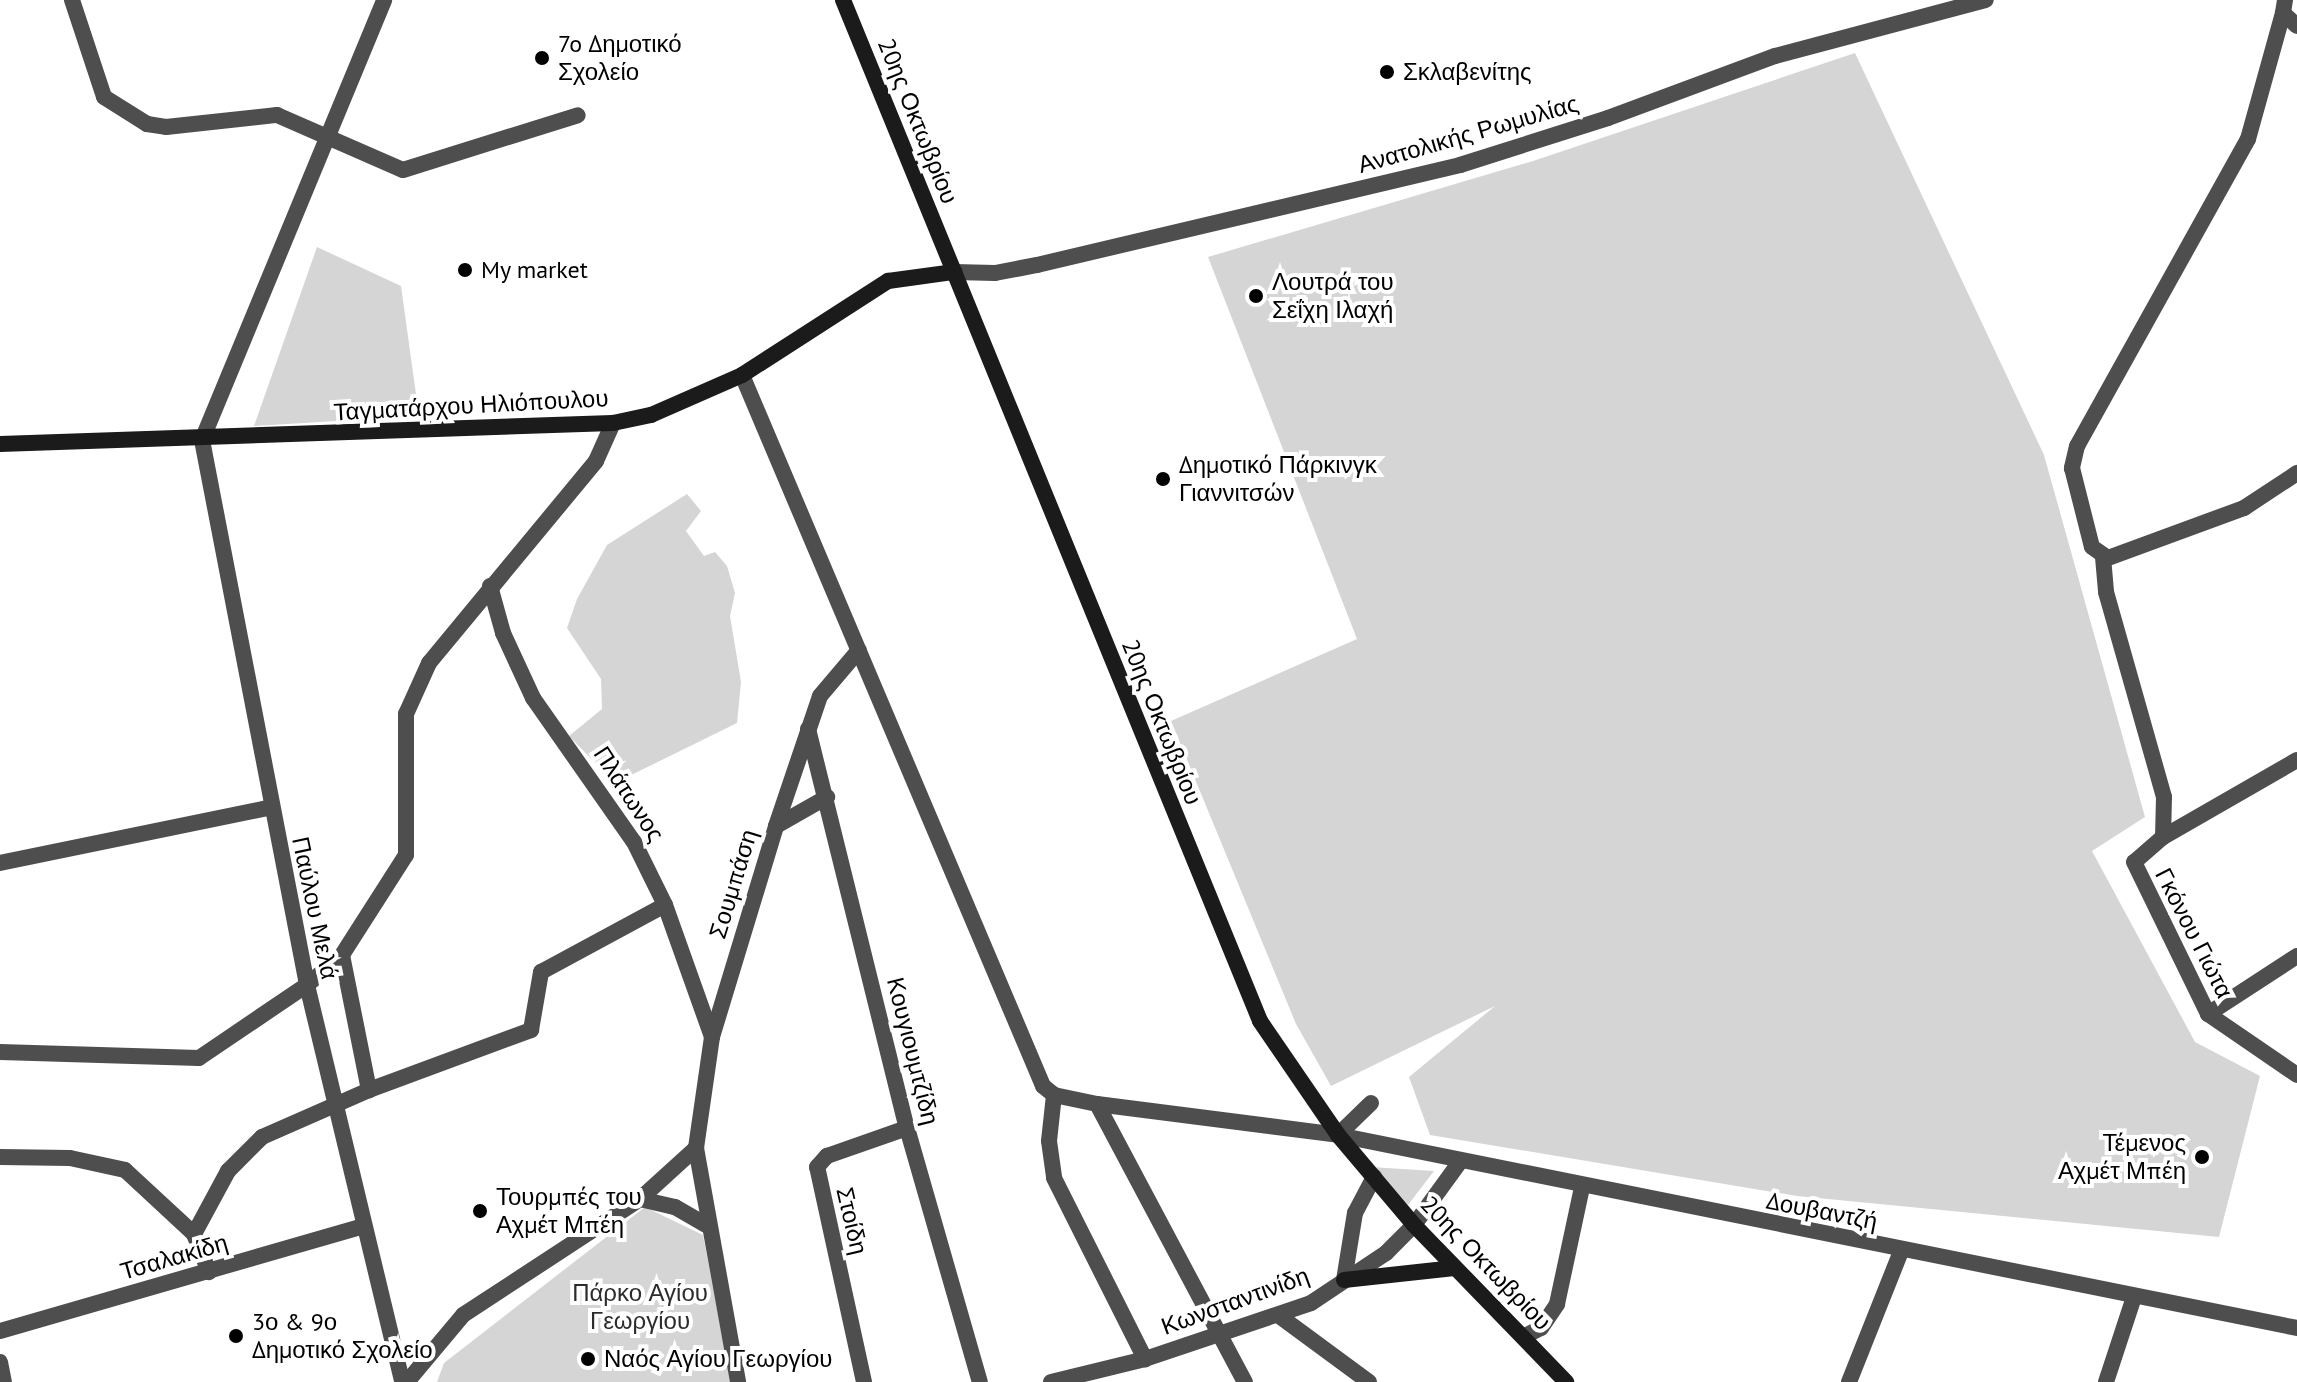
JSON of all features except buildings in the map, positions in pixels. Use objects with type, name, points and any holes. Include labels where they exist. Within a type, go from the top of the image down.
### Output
[{"type":"main road","name":"20ης Οκτωβρίου","points":[[843,0],[1237,972],[1279,1054],[1338,1135],[1414,1225],[1566,1382]]},
{"type":"main road","name":"Ταγματάρχου Ηλιόπουλου","points":[[0,444],[202,440],[613,423],[651,415],[742,375],[888,281],[954,272]]},
{"type":"main road","points":[[1344,1280],[1454,1268]]},
{"type":"street","points":[[72,0],[96,82],[104,97],[129,115],[166,127],[277,115],[403,170],[578,115]]},
{"type":"street","points":[[202,440],[384,0]]},
{"type":"street","name":"Ανατολικής Ρωμυλίας","points":[[954,272],[995,273],[1037,265],[1460,165],[1608,118],[1775,56],[1986,0]]},
{"type":"street","points":[[2284,6],[2297,26]]},
{"type":"street","points":[[2163,837],[2164,797],[2106,592],[2103,557],[2092,547],[2072,477],[2072,459],[2248,139],[2284,6]]},
{"type":"street","points":[[742,375],[1033,1072],[1054,1095],[1049,1141],[1054,1178],[1145,1359]]},
{"type":"street","points":[[0,1052],[199,1058],[307,985],[342,955],[406,855],[403,745],[416,688],[490,586],[596,461],[613,423]]},
{"type":"street","name":"Παύλου Μελά","points":[[202,440],[269,808],[361,1227],[404,1382]]},
{"type":"street","points":[[2103,557],[2141,549],[2244,508],[2297,473]]},
{"type":"street","name":"Πλάτωνος","points":[[490,586],[503,633],[533,698],[634,842],[665,905],[712,1037]]},
{"type":"street","name":"Σουμπάση","points":[[738,1382],[706,1225],[696,1148],[712,1037],[776,826],[820,696],[859,650]]},
{"type":"street","name":"Κουγιουμτζίδη","points":[[808,729],[907,1128],[980,1382]]},
{"type":"street","points":[[2163,837],[2297,760]]},
{"type":"street","points":[[776,826],[827,797]]},
{"type":"street","points":[[0,863],[269,808]]},
{"type":"street","name":"Γκόνου Γιώτα","points":[[2163,837],[2134,862],[2208,1014],[2297,1075]]},
{"type":"street","points":[[194,1234],[228,1171],[262,1137],[369,1090],[531,1030],[541,972],[665,905]]},
{"type":"street","points":[[342,955],[369,1090]]},
{"type":"street","points":[[2208,1014],[2297,956]]},
{"type":"street","name":"Δουβαντζή","points":[[1054,1095],[1097,1104],[1338,1135],[1459,1163],[2297,1328]]},
{"type":"street","points":[[1338,1135],[1371,1103]]},
{"type":"street","points":[[1097,1104],[1245,1382]]},
{"type":"street","name":"Στοίδη","points":[[864,1382],[817,1167],[827,1156],[907,1128]]},
{"type":"street","points":[[404,1382],[463,1315],[640,1199],[696,1148]]},
{"type":"street","points":[[0,1157],[70,1158],[111,1164],[136,1180],[194,1234],[209,1272]]},
{"type":"street","name":"Κωνσταντινίδη","points":[[1051,1382],[1145,1359],[1218,1336],[1323,1296],[1386,1253],[1414,1225],[1459,1163]]},
{"type":"street","points":[[1344,1280],[1355,1213],[1374,1177]]},
{"type":"street","points":[[1523,1337],[1541,1328],[1557,1304],[1582,1187]]},
{"type":"street","points":[[640,1199],[675,1207],[706,1225]]},
{"type":"street","name":"Τσαλακίδη","points":[[0,1331],[361,1227]]},
{"type":"street","points":[[1849,1382],[1901,1251]]},
{"type":"street","points":[[2106,1382],[2134,1297]]},
{"type":"street","points":[[1278,1315],[1369,1382]]},
{"type":"street","points":[[0,1362],[4,1382]]},
{"type":"green space","points":[[1855,53],[2044,455],[2145,817],[2092,851],[2195,1042],[2260,1076],[2219,1237],[1797,1196],[1430,1135],[1409,1077],[1495,1006],[1331,1086],[1296,1024],[1171,721],[1357,639],[1208,257],[1533,161]]},
{"type":"green space","points":[[317,247],[401,286],[419,416],[254,426]]},
{"type":"green space","points":[[687,494],[701,511],[686,531],[704,556],[715,552],[727,566],[735,593],[730,616],[741,682],[737,723],[615,783],[569,736],[602,709],[601,679],[567,628],[577,599],[607,545]]},
{"type":"green space","points":[[1371,1167],[1434,1171],[1408,1205]]},
{"type":"green space","name":"Πάρκο Αγίου Γεωργίου","points":[[645,1207],[703,1235],[731,1382],[437,1382],[444,1363]]},
{"type":"place","name":"7o Δημοτικό Σχολείο","points":[[542,58]]},
{"type":"place","name":"Σκλαβενίτης","points":[[1387,72]]},
{"type":"place","name":"My market","points":[[465,270]]},
{"type":"place","name":"Λουτρά του Σεΐχη Ιλαχή","points":[[1256,296]]},
{"type":"place","name":"Δημοτικό Πάρκινγκ Γιαννιτσών","points":[[1163,479]]},
{"type":"place","name":"Τέμενος Αχμέτ Μπέη","points":[[2202,1157]]},
{"type":"place","name":"Τουρμπές του Αχμέτ Μπέη","points":[[480,1211]]},
{"type":"place","name":"3ο & 9ο Δημοτικό Σχολείο","points":[[236,1336]]},
{"type":"place","name":"Ναός Αγίου Γεωργίου","points":[[588,1359]]}]
